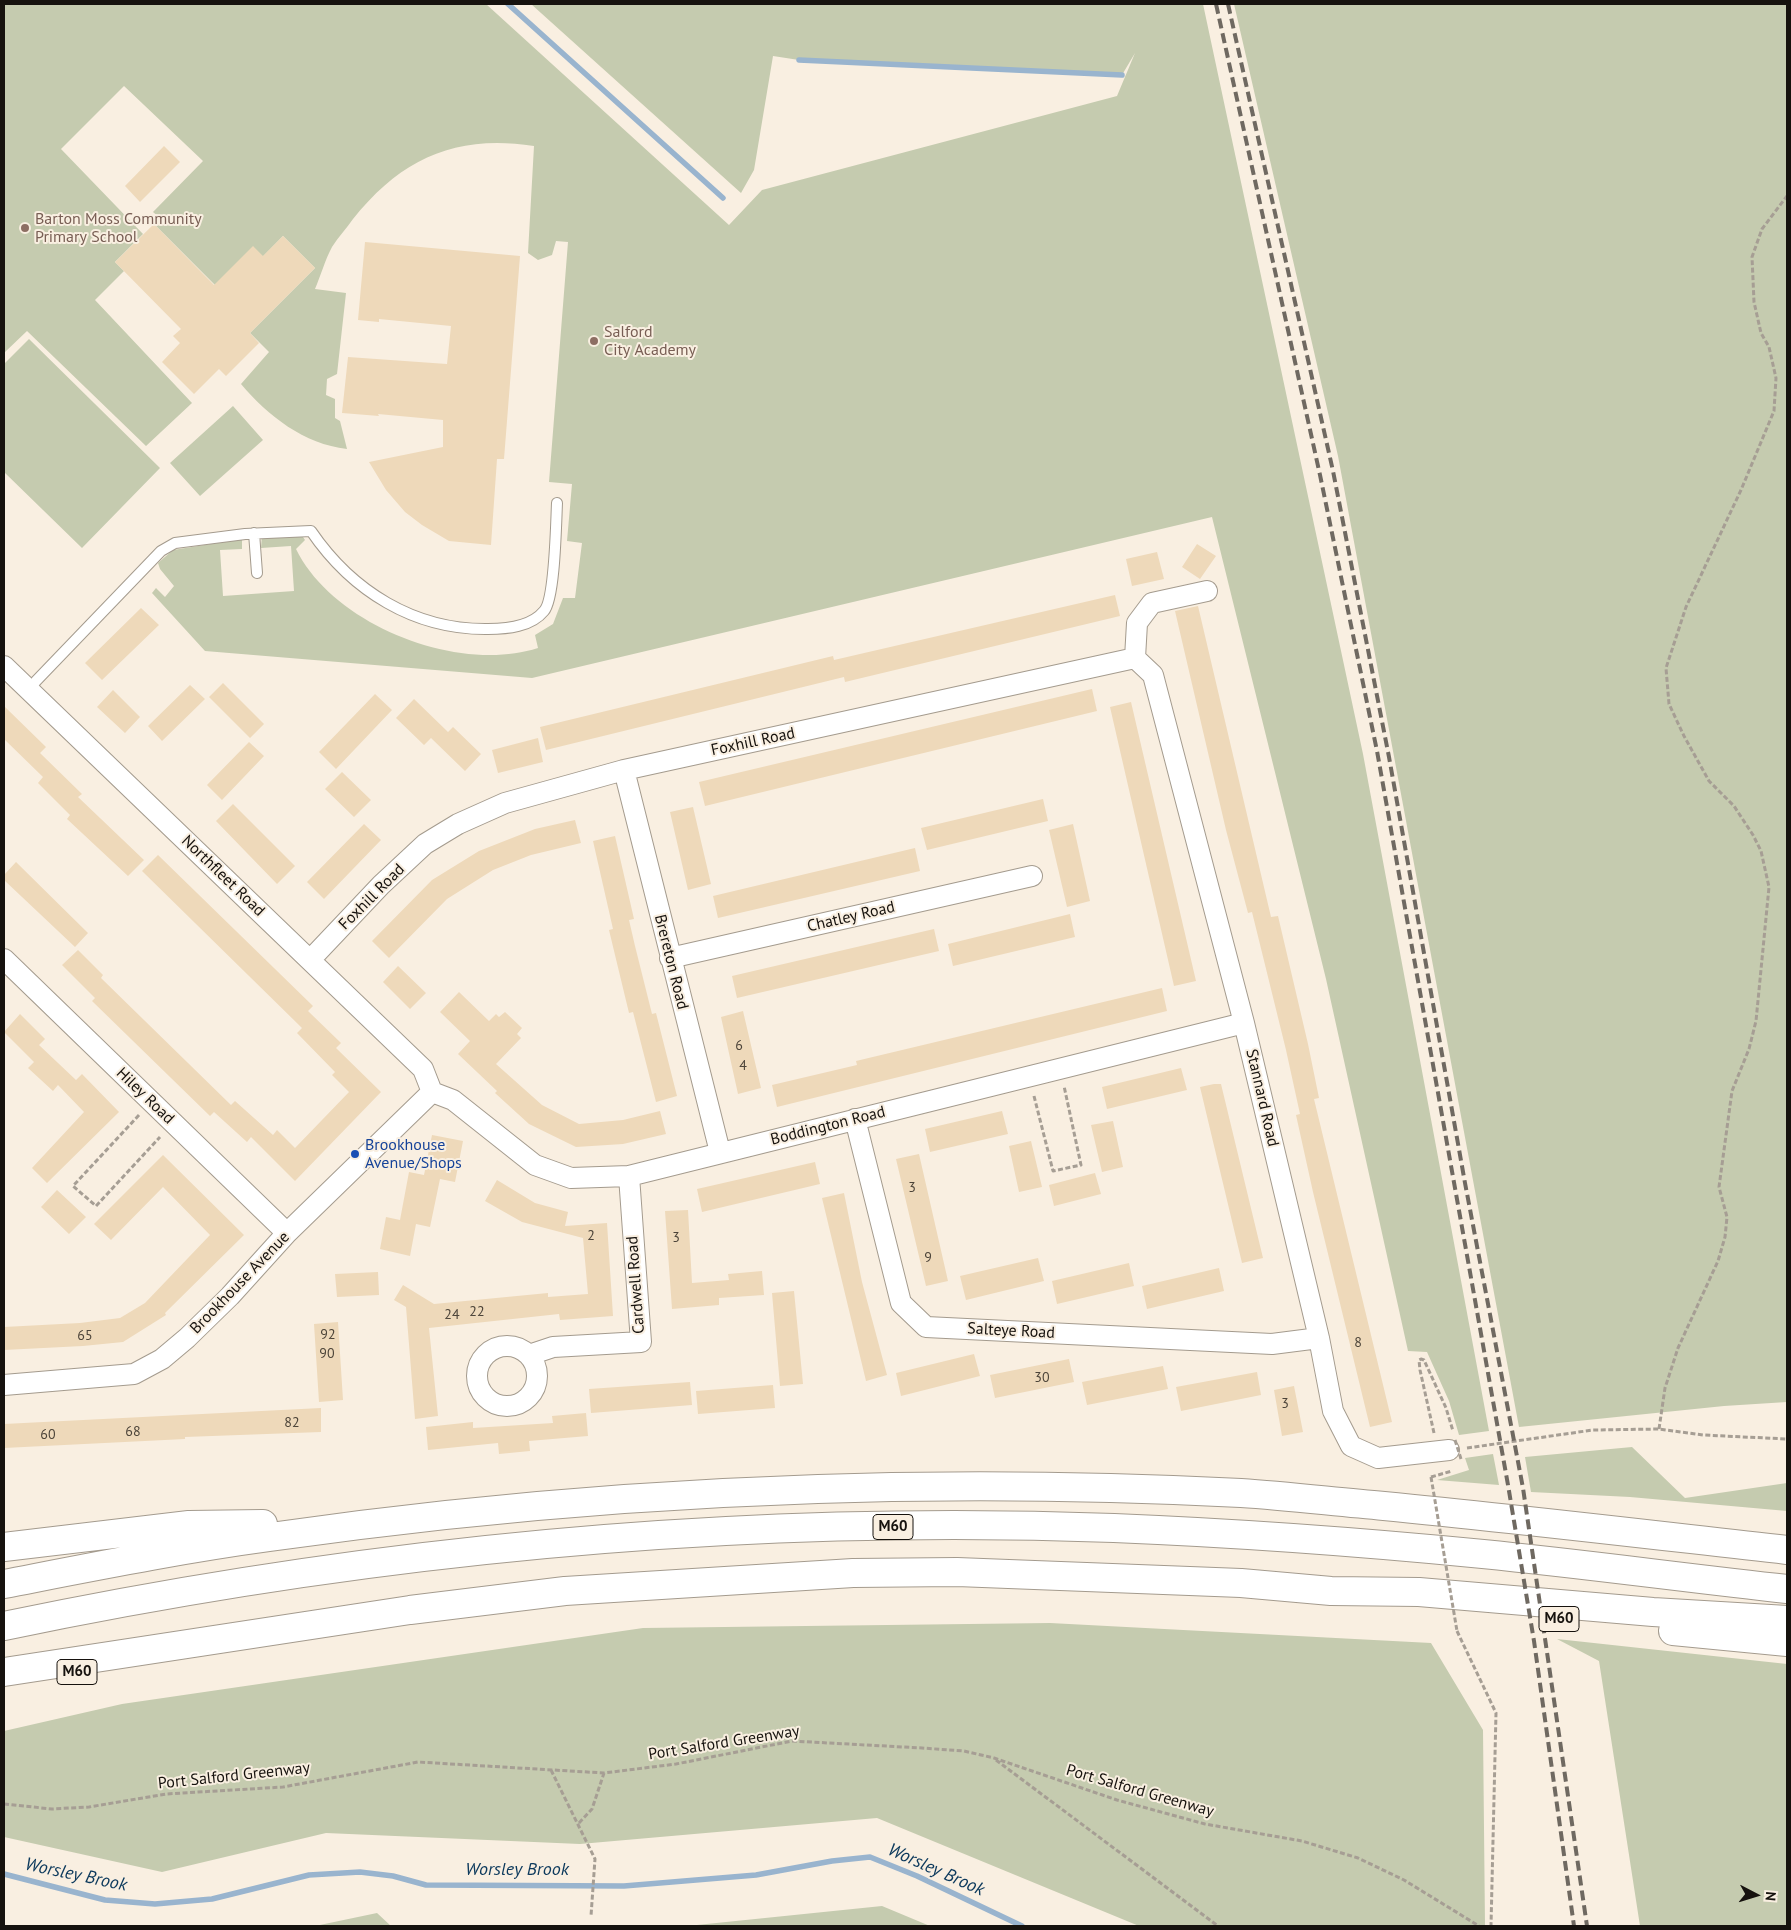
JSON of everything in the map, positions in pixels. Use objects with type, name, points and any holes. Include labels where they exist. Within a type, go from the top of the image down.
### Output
[{"type":"highway","points":[[4,1584],[266,1537],[480,1511],[674,1495],[847,1488],[1113,1488],[1246,1493],[1484,1516],[1787,1550]]},
{"type":"highway","points":[[4,1547],[189,1525],[356,1526]]},
{"type":"highway","name":"M60","points":[[4,1626],[89,1608],[262,1579],[485,1550],[660,1535],[850,1527],[1112,1528],[1243,1535],[1484,1554],[1787,1589]]},
{"type":"highway","points":[[1731,1544],[1787,1540]]},
{"type":"highway","name":"M60","points":[[4,1692],[149,1651],[410,1610],[566,1591],[776,1576],[957,1572],[1211,1581],[1332,1590],[1419,1592],[1653,1612],[1787,1620]]},
{"type":"highway","name":"M60","points":[[1332,1590],[1419,1605],[1787,1642]]},
{"type":"highway","points":[[4,1672],[149,1651]]},
{"type":"street","points":[[1135,658],[1137,623],[1152,603],[1207,591]]},
{"type":"street","name":"Foxhill Road","points":[[310,960],[381,885],[419,850],[458,824],[505,803],[624,770],[1135,658]]},
{"type":"street","name":"Stannard Road","points":[[1135,658],[1153,675],[1244,1023],[1319,1338],[1333,1411],[1351,1446],[1378,1458],[1451,1450]]},
{"type":"street","name":"Northfleet Road","points":[[4,666],[423,1068],[432,1092]]},
{"type":"street","name":"Brereton Road","points":[[624,770],[720,1152]]},
{"type":"street","name":"Chatley Road","points":[[670,958],[1032,876]]},
{"type":"street","name":"Hiley Road","points":[[4,959],[287,1233]]},
{"type":"street","name":"Boddington Road","points":[[432,1092],[453,1100],[534,1165],[571,1178],[629,1176],[1244,1023]]},
{"type":"street","name":"Brookhouse Avenue","points":[[4,1385],[134,1374],[162,1359],[187,1338],[230,1296],[287,1233],[432,1092]]},
{"type":"street","name":"Salteye Road","points":[[855,1119],[901,1303],[926,1327],[1272,1344],[1319,1338]]},
{"type":"street","name":"Cardwell Road","points":[[529,1355],[553,1347],[641,1342],[629,1176]]},
{"type":"lane","points":[[29,691],[36,681],[161,551],[175,543],[311,530],[327,554],[354,580],[378,598],[407,614],[438,624],[472,630],[509,630],[534,620],[546,610],[553,575],[557,503]]},
{"type":"lane","points":[[254,534],[257,574]]},
{"type":"path","points":[[1658,1429],[1665,1388],[1678,1348],[1718,1261],[1725,1237],[1727,1217],[1719,1188],[1732,1091],[1749,1049],[1756,1021],[1769,887],[1761,851],[1753,835],[1734,806],[1709,782],[1684,736],[1669,704],[1666,668],[1686,607],[1741,490],[1774,411],[1776,378],[1769,347],[1761,334],[1754,302],[1752,257],[1762,229],[1787,196]]},
{"type":"path","points":[[1029,1076],[1053,1171],[1081,1165],[1060,1069]]},
{"type":"path","points":[[151,1102],[73,1186],[96,1206],[173,1123]]},
{"type":"path","points":[[1421,1359],[1424,1360],[1446,1408],[1451,1450],[1420,1370],[1419,1360],[1421,1359]]},
{"type":"path","points":[[1451,1450],[1592,1430],[1658,1429],[1703,1435],[1787,1439]]},
{"type":"path","points":[[1432,1477],[1457,1631],[1496,1713],[1491,1926]]},
{"type":"path","name":"Port Salford Greenway","points":[[4,1804],[52,1809],[89,1807],[166,1794],[283,1787],[418,1762],[604,1773],[676,1764],[792,1741],[964,1751],[994,1758],[1117,1800],[1205,1824],[1302,1841],[1358,1858],[1404,1880],[1479,1926]]},
{"type":"path","points":[[994,1758],[1218,1926]]},
{"type":"path","points":[[551,1770],[579,1823],[595,1859],[591,1916]]},
{"type":"path","points":[[579,1823],[592,1810],[604,1773]]},
{"type":"green space","name":"Salford City Academy","points":[[4,4],[486,4],[729,225],[762,190],[1117,96],[1135,53],[1122,75],[799,60],[773,56],[754,170],[741,193],[531,4],[1203,4],[1363,754],[1489,1431],[1459,1435],[1449,1401],[1427,1352],[1408,1351],[1326,979],[1212,517],[532,678],[205,651],[152,593],[156,588],[165,597],[174,586],[160,569],[158,563],[173,550],[242,539],[242,549],[220,550],[223,596],[294,591],[291,546],[261,548],[262,535],[303,537],[305,540],[296,549],[314,576],[338,600],[368,621],[401,637],[436,648],[472,654],[506,654],[538,648],[535,635],[553,624],[563,598],[575,598],[582,543],[567,541],[572,484],[549,482],[568,242],[556,241],[552,255],[538,260],[528,253],[534,146],[506,143],[480,144],[455,148],[433,155],[411,166],[391,180],[353,219],[334,243],[315,289],[346,293],[337,374],[327,379],[326,395],[335,399],[335,418],[340,421],[347,449],[316,441],[288,427],[263,407],[241,384],[269,352],[250,333],[315,268],[283,236],[225,295],[154,224],[160,218],[153,212],[203,161],[124,86],[61,149],[143,234],[115,262],[124,271],[95,300],[192,403],[146,446],[27,331],[4,353]]},
{"type":"green space","points":[[1234,4],[1787,4],[1787,1402],[1724,1406],[1519,1427],[1338,456]]},
{"type":"green space","points":[[29,339],[160,468],[82,548],[4,472],[4,364]]},
{"type":"green space","points":[[233,406],[263,440],[200,496],[170,463]]},
{"type":"green space","points":[[1632,1447],[1685,1498],[1787,1483],[1787,1511],[1630,1497],[1531,1492],[1525,1457]]},
{"type":"green space","points":[[1493,1454],[1499,1485],[1437,1480],[1469,1470],[1465,1458]]},
{"type":"green space","points":[[1050,1623],[1431,1643],[1483,1730],[1485,1926],[1139,1926],[877,1818],[580,1844],[326,1833],[162,1872],[4,1837],[4,1731],[122,1704],[643,1628]]},
{"type":"green space","points":[[1557,1639],[1787,1664],[1787,1926],[1640,1926],[1599,1661]]},
{"type":"green space","points":[[882,1906],[930,1926],[687,1926]]},
{"type":"green space","points":[[377,1913],[391,1926],[315,1926]]},
{"type":"building","points":[[164,146],[180,162],[140,202],[125,186]]},
{"type":"building","points":[[154,224],[214,285],[253,246],[263,256],[283,236],[315,268],[250,333],[259,343],[226,376],[219,369],[194,394],[162,362],[180,343],[173,336],[181,329],[115,262]]},
{"type":"building","points":[[365,242],[520,256],[504,459],[497,459],[491,545],[449,541],[422,525],[405,512],[386,490],[369,462],[443,447],[443,420],[342,413],[348,357],[447,364],[451,326],[379,319],[379,322],[358,320]]},
{"type":"building","points":[[1197,544],[1216,556],[1200,579],[1182,567]]},
{"type":"building","points":[[1157,552],[1164,579],[1132,586],[1126,559]]},
{"type":"building","points":[[1115,595],[1120,616],[845,682],[844,677],[546,750],[540,727],[833,656],[834,660]]},
{"type":"building","points":[[1198,606],[1271,917],[1278,916],[1319,1098],[1314,1099],[1392,1422],[1370,1427],[1313,1192],[1296,1115],[1300,1114],[1286,1050],[1252,912],[1248,913],[1226,830],[1175,611]]},
{"type":"building","points":[[141,608],[159,625],[102,680],[85,663]]},
{"type":"building","points":[[223,683],[264,724],[250,738],[209,697]]},
{"type":"building","points":[[190,685],[205,699],[162,741],[148,726]]},
{"type":"building","points":[[1092,689],[1097,711],[705,806],[699,782]]},
{"type":"building","points":[[113,690],[140,717],[125,733],[97,707]]},
{"type":"building","points":[[375,694],[392,710],[336,769],[319,752]]},
{"type":"building","points":[[414,699],[448,732],[453,727],[481,754],[465,771],[431,738],[424,745],[396,718]]},
{"type":"building","points":[[1131,702],[1196,981],[1174,986],[1110,707]]},
{"type":"building","points":[[4,706],[46,747],[40,753],[82,794],[78,797],[144,860],[128,876],[67,819],[70,815],[38,783],[43,777],[4,739]]},
{"type":"building","points":[[538,738],[543,762],[498,773],[492,750]]},
{"type":"building","points":[[249,742],[264,756],[222,800],[207,785]]},
{"type":"building","points":[[342,772],[371,800],[354,817],[325,789]]},
{"type":"building","points":[[1043,799],[1048,821],[927,850],[921,828]]},
{"type":"building","points":[[233,804],[295,866],[277,884],[216,821]]},
{"type":"building","points":[[693,807],[711,884],[688,890],[670,812]]},
{"type":"building","points":[[575,820],[581,843],[531,855],[493,870],[447,899],[389,958],[372,941],[432,880],[479,851],[535,829]]},
{"type":"building","points":[[364,824],[381,840],[324,899],[307,882]]},
{"type":"building","points":[[1073,824],[1090,901],[1067,907],[1049,830]]},
{"type":"building","points":[[615,836],[634,919],[629,920],[635,946],[652,1014],[656,1013],[677,1096],[656,1102],[633,1012],[629,1013],[615,955],[609,930],[613,929],[593,841]]},
{"type":"building","points":[[915,848],[920,871],[718,918],[713,896]]},
{"type":"building","points":[[158,855],[313,1006],[308,1011],[341,1043],[336,1048],[381,1092],[295,1181],[251,1137],[247,1142],[214,1112],[210,1116],[92,1001],[95,998],[62,965],[78,950],[103,975],[101,978],[231,1105],[235,1101],[273,1135],[277,1130],[295,1148],[349,1092],[332,1075],[335,1072],[297,1033],[302,1028],[142,871]]},
{"type":"building","points":[[16,862],[88,933],[75,947],[4,880],[4,875]]},
{"type":"building","points":[[1070,914],[1075,937],[953,966],[948,944]]},
{"type":"building","points":[[934,929],[939,951],[737,998],[732,976]]},
{"type":"building","points":[[398,966],[426,993],[410,1009],[383,982]]},
{"type":"building","points":[[1162,988],[1167,1011],[777,1107],[772,1085],[857,1065],[856,1061]]},
{"type":"building","points":[[459,992],[489,1021],[496,1014],[499,1017],[505,1012],[522,1028],[517,1034],[521,1038],[496,1064],[542,1105],[579,1124],[623,1120],[660,1111],[666,1134],[623,1144],[576,1147],[529,1124],[495,1093],[497,1091],[458,1054],[470,1041],[440,1012]]},
{"type":"building","points":[[743,1011],[761,1088],[738,1094],[721,1017]]},
{"type":"building","points":[[20,1014],[45,1039],[39,1045],[76,1080],[82,1074],[119,1112],[47,1183],[32,1168],[84,1112],[58,1085],[53,1091],[28,1068],[34,1062],[4,1032]]},
{"type":"building","points":[[1181,1068],[1187,1090],[1107,1109],[1102,1087]]},
{"type":"building","points":[[1221,1084],[1263,1258],[1242,1263],[1200,1087]]},
{"type":"building","points":[[1002,1111],[1008,1134],[930,1152],[925,1129]]},
{"type":"building","points":[[1113,1121],[1123,1167],[1102,1172],[1091,1125]]},
{"type":"building","points":[[432,1135],[463,1141],[455,1182],[440,1179],[430,1227],[416,1224],[410,1256],[380,1249],[386,1217],[400,1220],[409,1172],[424,1175]]},
{"type":"building","points":[[1031,1141],[1042,1187],[1019,1192],[1009,1146]]},
{"type":"building","points":[[919,1154],[948,1281],[926,1286],[896,1159]]},
{"type":"building","points":[[163,1155],[244,1235],[165,1313],[166,1315],[123,1342],[4,1350],[4,1327],[80,1323],[120,1318],[145,1303],[210,1235],[163,1187],[111,1240],[94,1224]]},
{"type":"building","points":[[815,1162],[820,1184],[702,1212],[697,1189]]},
{"type":"building","points":[[1095,1173],[1101,1194],[1054,1206],[1049,1185]]},
{"type":"building","points":[[497,1180],[535,1203],[568,1212],[565,1226],[607,1223],[613,1316],[560,1320],[559,1314],[429,1328],[438,1416],[415,1419],[406,1307],[394,1300],[403,1285],[434,1304],[548,1293],[548,1297],[588,1294],[583,1238],[522,1222],[485,1201]]},
{"type":"building","points":[[57,1190],[86,1217],[69,1234],[41,1207]]},
{"type":"building","points":[[844,1193],[862,1282],[887,1375],[866,1381],[822,1198]]},
{"type":"building","points":[[688,1210],[692,1283],[729,1280],[728,1274],[762,1271],[764,1295],[719,1298],[719,1305],[672,1309],[665,1211]]},
{"type":"building","points":[[1038,1258],[1044,1281],[966,1300],[960,1276]]},
{"type":"building","points":[[1129,1263],[1134,1286],[1057,1304],[1052,1281]]},
{"type":"building","points":[[1219,1268],[1224,1291],[1147,1309],[1142,1286]]},
{"type":"building","points":[[378,1272],[379,1295],[337,1297],[335,1274]]},
{"type":"building","points":[[794,1291],[803,1384],[780,1386],[772,1293]]},
{"type":"building","points":[[338,1322],[343,1400],[319,1402],[314,1324]]},
{"type":"building","points":[[974,1354],[980,1376],[901,1396],[896,1373]]},
{"type":"building","points":[[1069,1359],[1074,1382],[995,1398],[990,1375]]},
{"type":"building","points":[[1163,1366],[1168,1389],[1087,1405],[1082,1382]]},
{"type":"building","points":[[1257,1372],[1261,1395],[1181,1411],[1176,1387]]},
{"type":"building","points":[[690,1382],[692,1405],[591,1413],[589,1389]]},
{"type":"building","points":[[773,1385],[775,1408],[698,1414],[696,1391]]},
{"type":"building","points":[[1294,1386],[1303,1432],[1282,1436],[1274,1390]]},
{"type":"building","points":[[321,1408],[321,1432],[185,1437],[185,1439],[4,1448],[4,1424]]},
{"type":"building","points":[[586,1413],[588,1436],[529,1441],[530,1451],[499,1454],[498,1443],[428,1450],[426,1427],[473,1422],[473,1428],[553,1423],[552,1416]]},
{"type":"waterway","points":[[508,4],[723,198]]},
{"type":"waterway","points":[[799,60],[1122,75]]},
{"type":"waterway","name":"Worsley Brook","points":[[4,1874],[105,1900],[155,1904],[212,1899],[309,1875],[360,1872],[393,1876],[426,1885],[624,1886],[756,1875],[832,1861],[870,1857],[917,1876],[1022,1926]]},
{"type":"railway","points":[[1216,4],[1320,475],[1377,751],[1508,1485],[1534,1641],[1574,1926]]},
{"type":"railway","points":[[1228,4],[1333,471],[1389,757],[1465,1183],[1523,1488],[1587,1926]]},
{"type":"place","name":"Barton Moss Community Primary School","points":[[25,228]]},
{"type":"place","name":"Salford City Academy","points":[[594,341]]},
{"type":"place","name":"Brookhouse Avenue/Shops","points":[[355,1154]]}]
